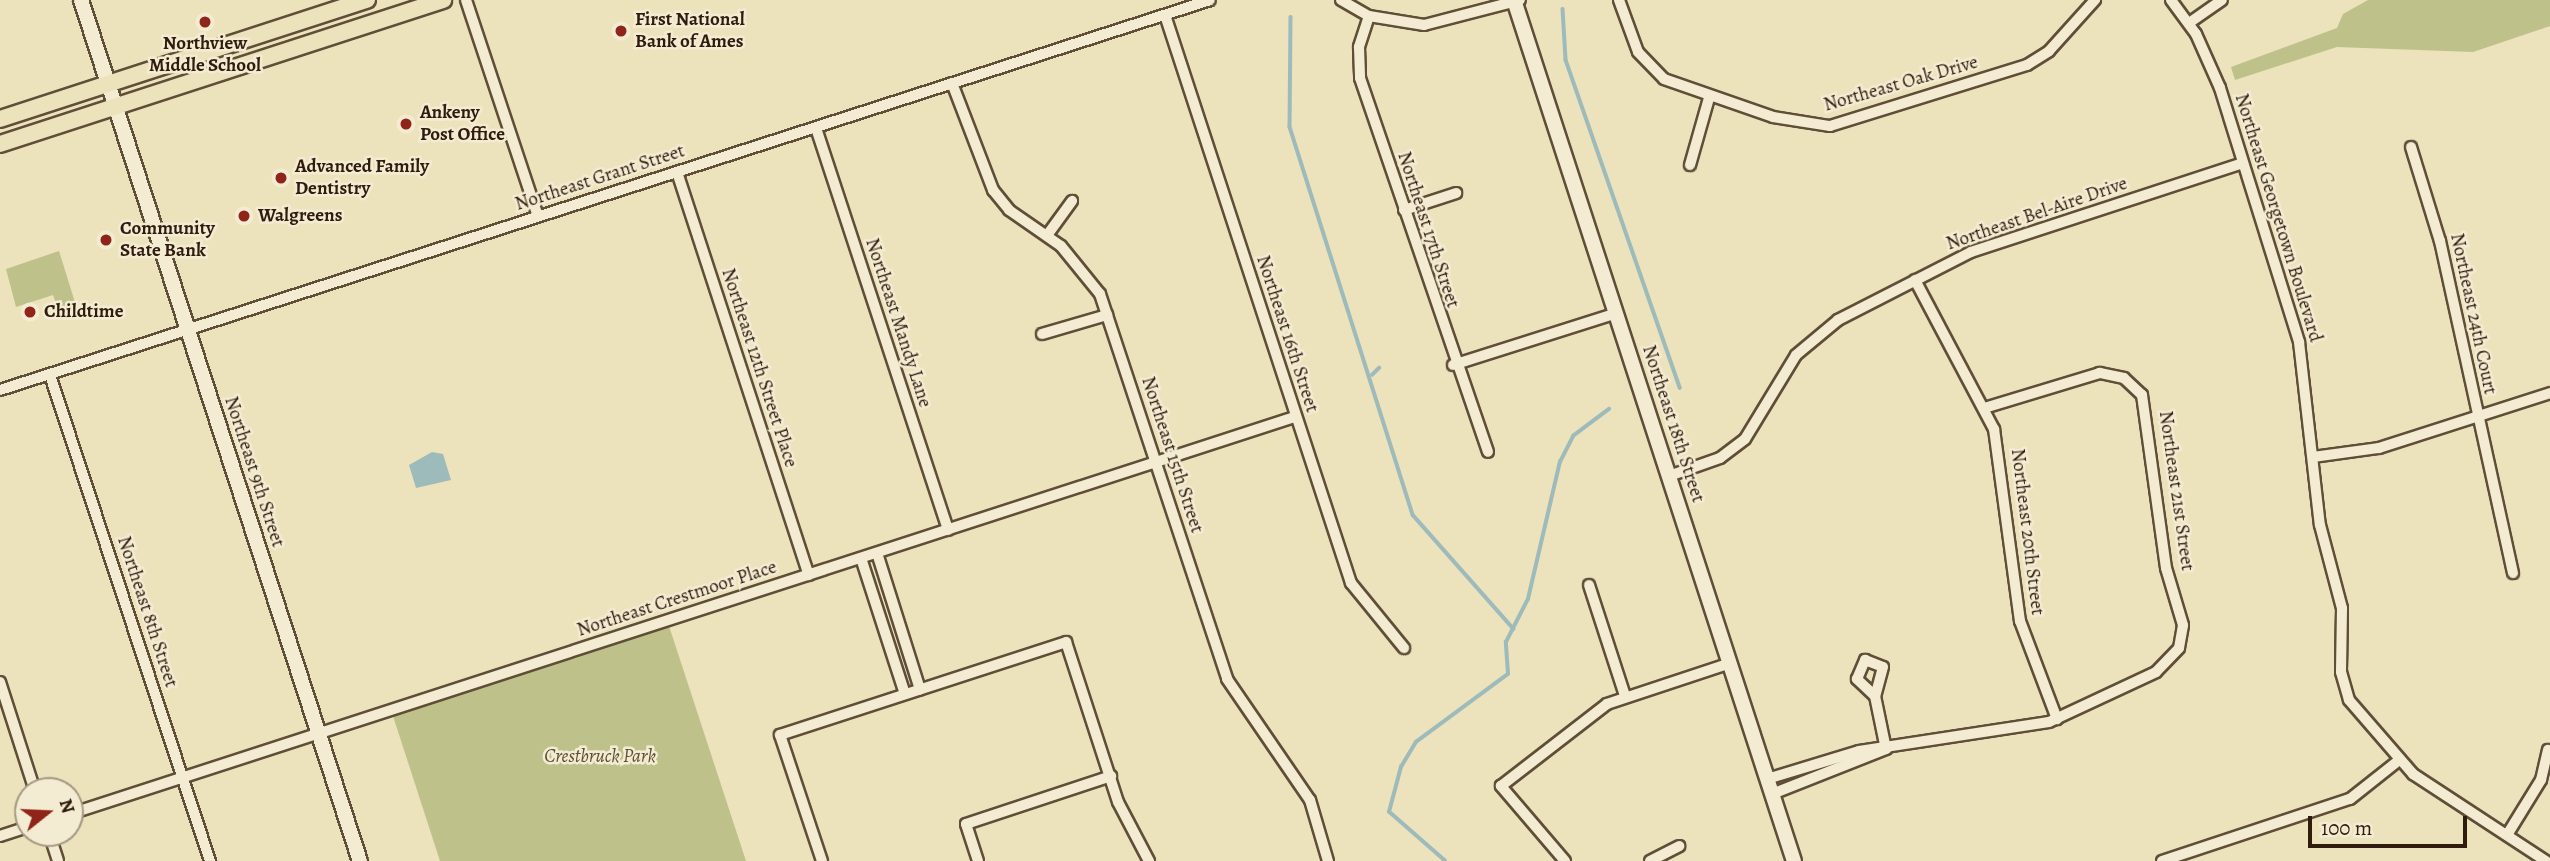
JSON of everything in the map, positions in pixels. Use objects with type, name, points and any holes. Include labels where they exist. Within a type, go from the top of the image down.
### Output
[{"type":"main road","name":"Northeast 9th Street","points":[[81,0],[360,861]]},
{"type":"main road","points":[[0,144],[112,95],[367,0]]},
{"type":"main road","points":[[0,120],[112,95],[443,0]]},
{"type":"main road","name":"Northeast 18th Street","points":[[1516,1],[1794,861]]},
{"type":"street","points":[[466,0],[538,216]]},
{"type":"street","name":"Northeast Grant Street","points":[[0,390],[1210,0]]},
{"type":"street","points":[[1341,0],[1369,16],[1442,25],[1516,1]]},
{"type":"street","name":"Northeast Oak Drive","points":[[1619,0],[1648,67],[1709,98],[1830,126],[2027,65],[2049,51],[2095,0]]},
{"type":"street","name":"Northeast Georgetown Boulevard","points":[[2171,0],[2189,23],[2220,88],[2299,342],[2323,545],[2342,608],[2344,686],[2358,717],[2398,761],[2546,861]]},
{"type":"street","points":[[2189,23],[2222,0]]},
{"type":"street","name":"Northeast 16th Street","points":[[1165,15],[1351,583],[1405,648]]},
{"type":"street","name":"Northeast 17th Street","points":[[1369,16],[1359,47],[1360,78],[1453,365],[1488,452]]},
{"type":"street","name":"Northeast 15th Street","points":[[952,83],[993,190],[1019,218],[1048,234],[1084,270],[1107,315],[1231,691],[1310,800],[1328,861]]},
{"type":"street","points":[[1690,164],[1709,98]]},
{"type":"street","name":"Northeast Mandy Lane","points":[[816,128],[948,530]]},
{"type":"street","name":"Northeast 24th Court","points":[[2411,146],[2440,241],[2478,416],[2503,506],[2513,573]]},
{"type":"street","name":"Northeast Bel-Aire Drive","points":[[1669,476],[1734,449],[1755,428],[1808,342],[1915,280],[1971,252],[2244,163]]},
{"type":"street","name":"Northeast 12th Street Place","points":[[677,172],[808,575]]},
{"type":"street","points":[[1404,211],[1456,193]]},
{"type":"street","points":[[1048,234],[1072,201]]},
{"type":"street","name":"Northeast 20th Street","points":[[1915,280],[1984,408],[2003,466],[2020,621],[2057,719]]},
{"type":"street","points":[[1453,365],[1616,313]]},
{"type":"street","points":[[1042,334],[1107,315]]},
{"type":"street","name":"Northeast 8th Street","points":[[50,375],[210,861]]},
{"type":"street","name":"Northeast 21st Street","points":[[1984,408],[2086,375],[2124,378],[2147,405],[2165,561],[2181,613],[2182,637],[2166,665],[2057,719]]},
{"type":"street","points":[[2313,457],[2379,448],[2550,393]]},
{"type":"street","name":"Northeast Crestmoor Place","points":[[84,810],[1295,417]]},
{"type":"street","points":[[877,553],[920,689]]},
{"type":"street","points":[[861,558],[905,694]]},
{"type":"street","points":[[1589,585],[1625,696]]},
{"type":"street","points":[[822,861],[780,736],[1066,642],[1126,823],[1149,861]]},
{"type":"street","points":[[1565,861],[1501,786],[1590,714],[1625,696],[1730,663]]},
{"type":"street","points":[[0,682],[31,777]]},
{"type":"street","points":[[1875,696],[1886,748]]},
{"type":"street","points":[[1768,779],[1886,748],[2057,719]]},
{"type":"street","points":[[1772,794],[1886,748]]},
{"type":"street","points":[[2507,835],[2541,780],[2549,750]]},
{"type":"street","points":[[2162,861],[2350,799],[2398,761]]},
{"type":"street","points":[[978,861],[966,824],[1111,776]]},
{"type":"street","points":[[1650,861],[1679,846]]},
{"type":"green space","points":[[2368,0],[2550,0],[2550,26],[2473,52],[2337,47],[2235,80],[2231,67],[2337,28],[2343,14]]},
{"type":"green space","points":[[59,251],[78,312],[61,317],[53,295],[16,307],[6,269]]},
{"type":"green space","name":"Crestbruck Park","points":[[669,626],[746,861],[440,861],[393,716]]},
{"type":"water","points":[[432,452],[443,454],[451,480],[416,488],[409,465]]},
{"type":"waterway","points":[[1563,9],[1566,60],[1680,388]]},
{"type":"waterway","points":[[1291,17],[1290,127],[1413,515],[1514,629]]},
{"type":"waterway","points":[[1372,375],[1379,368]]},
{"type":"waterway","points":[[1445,861],[1389,812],[1401,767],[1416,742],[1508,674],[1506,642],[1528,599],[1560,462],[1573,436],[1609,409]]},
{"type":"place","name":"Northview Middle School","points":[[205,22]]},
{"type":"place","name":"First National Bank of Ames","points":[[621,31]]},
{"type":"place","name":"Ankeny Post Office","points":[[406,124]]},
{"type":"place","name":"Advanced Family Dentistry","points":[[281,178]]},
{"type":"place","name":"Walgreens","points":[[244,216]]},
{"type":"place","name":"Community State Bank","points":[[106,240]]},
{"type":"place","name":"Childtime","points":[[30,312]]}]
